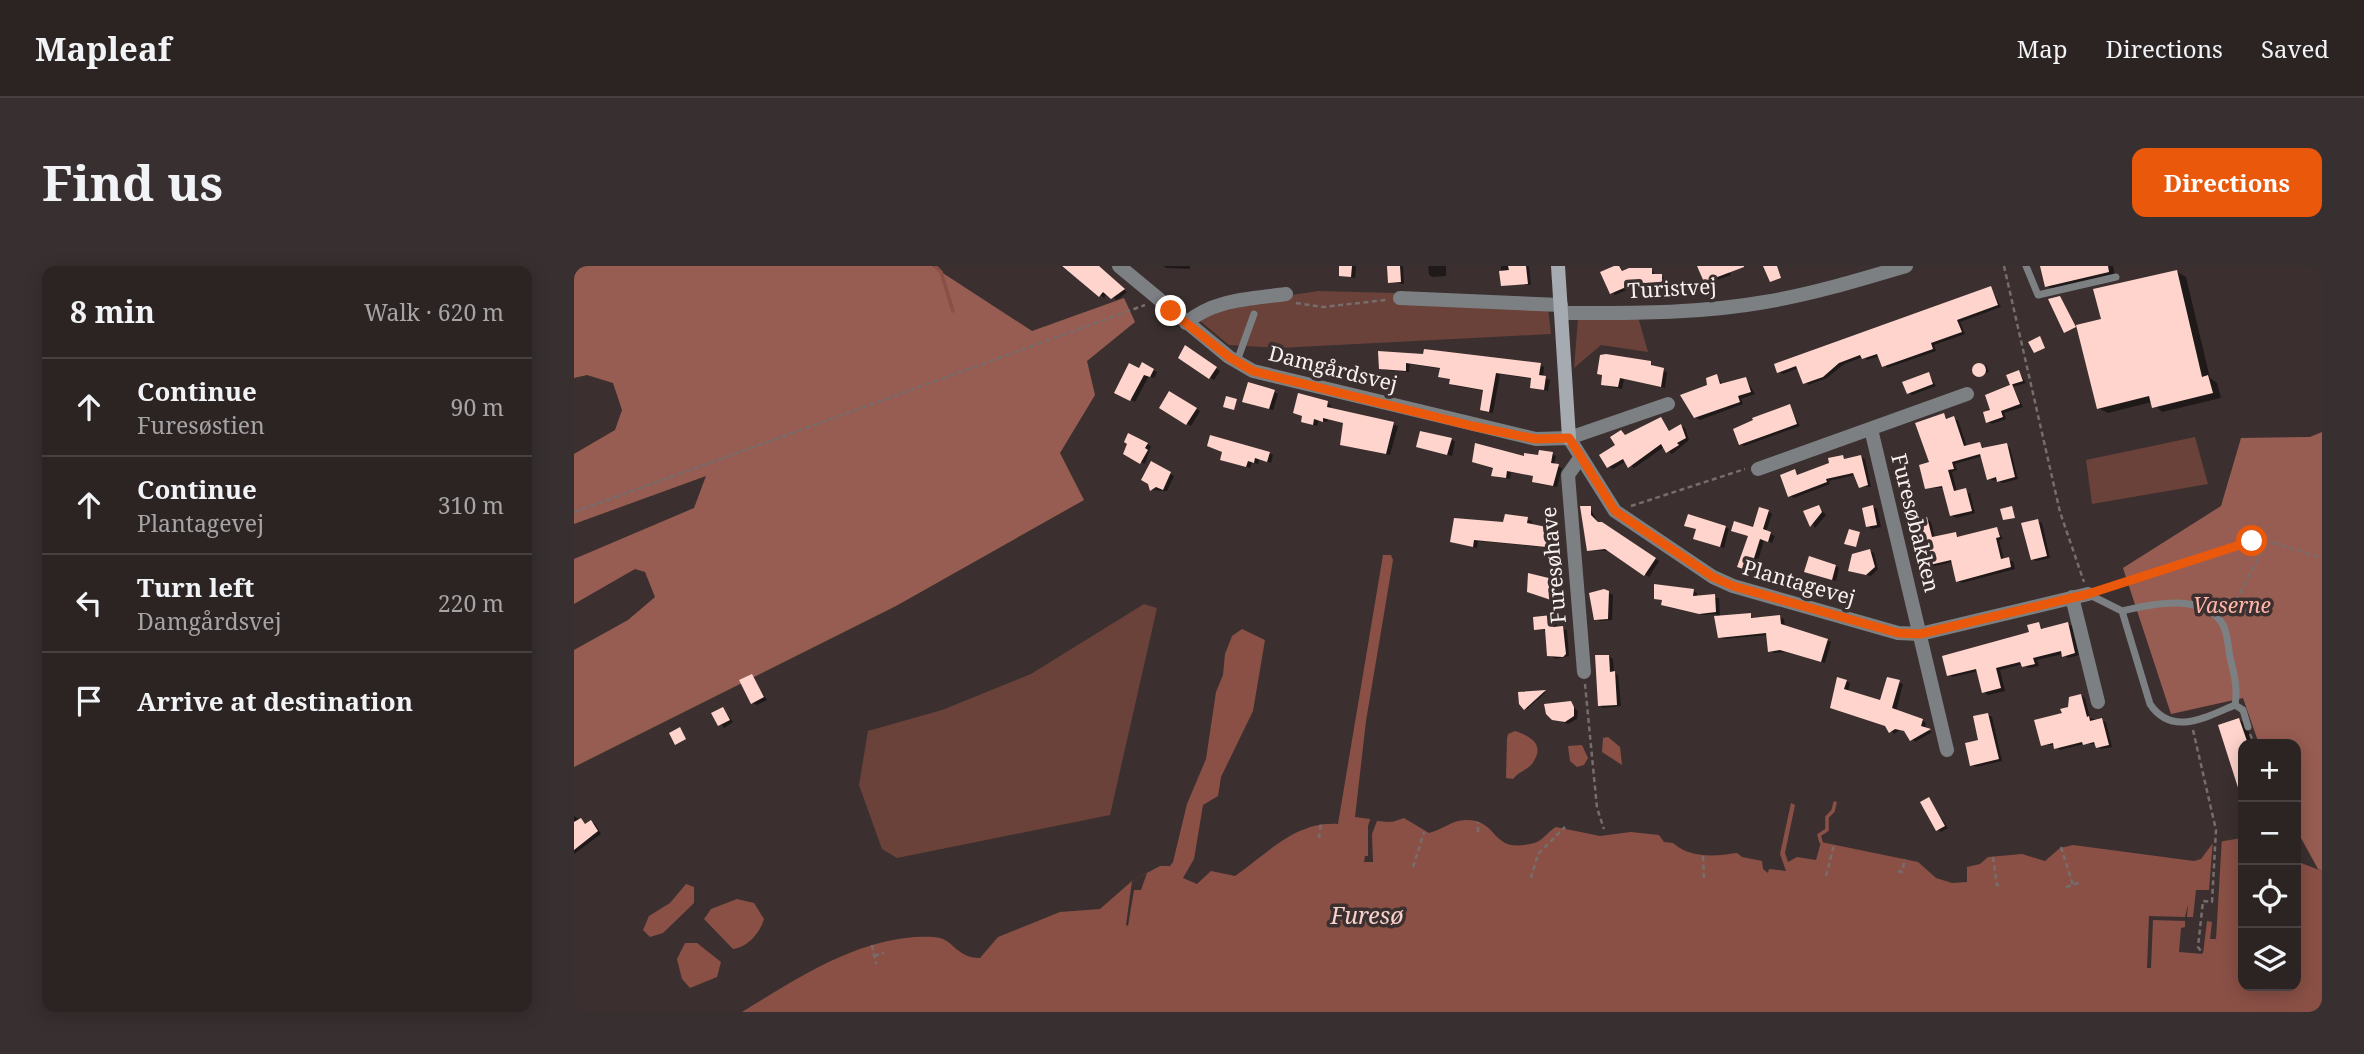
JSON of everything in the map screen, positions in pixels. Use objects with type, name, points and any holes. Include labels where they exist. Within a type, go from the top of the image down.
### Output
[{"type":"street","name":"Damgårdsvej","points":[[1119,266],[1186,323],[1236,362],[1253,371],[1472,426],[1536,439],[1569,438]]},
{"type":"street","name":"Plantagevej","points":[[1558,266],[1569,438],[1615,511],[1713,577],[1733,586],[1898,633],[1920,634],[2088,594]]},
{"type":"street","name":"Turistvej","points":[[1400,298],[1561,309],[1682,311],[1764,302],[1838,286],[1906,266]]},
{"type":"street","points":[[1186,323],[1201,310],[1214,305],[1286,294]]},
{"type":"street","points":[[1758,470],[1967,394]]},
{"type":"street","points":[[1569,438],[1668,404]]},
{"type":"street","name":"Furesøbakken","points":[[1871,429],[1947,750]]},
{"type":"street","name":"Furesøhave","points":[[1580,458],[1568,475],[1584,672]]},
{"type":"street","points":[[2072,597],[2098,702]]},
{"type":"lane","points":[[2026,266],[2038,295],[2116,277]]},
{"type":"lane","points":[[1236,362],[1254,314]]},
{"type":"lane","points":[[2088,594],[2122,611],[2147,605],[2193,604],[2209,611],[2223,625],[2237,691],[2235,705]]},
{"type":"lane","points":[[2122,611],[2150,704],[2157,714],[2171,722],[2191,723],[2235,705]]},
{"type":"lane","points":[[2235,705],[2243,710],[2248,727]]},
{"type":"path","points":[[2004,266],[2060,512],[2088,594],[2252,541],[2267,541],[2322,558]]},
{"type":"path","points":[[1270,296],[1323,307],[1400,298]]},
{"type":"path","points":[[574,512],[1157,300]]},
{"type":"path","points":[[1615,511],[1746,469],[1758,470]]},
{"type":"path","points":[[2223,625],[2267,541]]},
{"type":"path","points":[[1584,672],[1597,808],[1604,829]]},
{"type":"path","points":[[2191,723],[2217,842],[2212,902],[2203,901],[2198,947],[2203,954]]},
{"type":"path","points":[[1478,822],[1478,832]]},
{"type":"path","points":[[1319,838],[1321,823]]},
{"type":"path","points":[[1531,878],[1538,854],[1565,827]]},
{"type":"path","points":[[1413,867],[1424,832]]},
{"type":"path","points":[[1826,876],[1834,845]]},
{"type":"path","points":[[2062,847],[2073,885]]},
{"type":"path","points":[[1703,856],[1704,880]]},
{"type":"path","points":[[1993,858],[1997,885],[2001,885]]},
{"type":"path","points":[[1898,871],[1902,872],[1905,859]]},
{"type":"path","points":[[2066,887],[2079,883]]},
{"type":"path","points":[[872,945],[876,964]]},
{"type":"path","points":[[874,956],[884,953]]},
{"type":"shaded area","points":[[1319,291],[1394,293],[1394,302],[1548,308],[1551,334],[1279,348],[1229,345],[1199,320],[1199,316],[1253,301],[1291,299],[1291,295]]},
{"type":"shaded area","points":[[1638,317],[1648,352],[1601,345],[1574,368],[1578,319]]},
{"type":"shaded area","points":[[2195,437],[2208,484],[2092,504],[2086,460]]},
{"type":"shaded area","points":[[1144,604],[1157,608],[1110,815],[897,858],[882,849],[859,785],[868,731],[942,710],[1031,674]]},
{"type":"green space","points":[[574,266],[932,266],[1032,331],[1124,298],[1135,322],[1087,361],[1095,395],[1060,453],[1084,500],[896,606],[574,767],[574,650],[628,620],[655,597],[645,572],[635,569],[574,604],[574,559],[694,508],[706,476],[574,524],[574,454],[615,430],[622,410],[613,383],[587,375],[574,378]]},
{"type":"green space","name":"Vaserne","points":[[2322,432],[2322,871],[2318,869],[2301,838],[2301,739],[2257,739],[2243,698],[2171,714],[2123,568],[2221,506],[2241,438],[2310,437]]},
{"type":"water","name":"Furesø","points":[[1383,555],[1391,555],[1393,560],[1366,721],[1355,817],[1392,822],[1404,818],[1429,833],[1461,820],[1477,821],[1502,841],[1520,845],[1537,842],[1556,827],[1600,836],[1631,832],[1659,835],[1664,842],[1673,843],[1688,852],[1712,855],[1737,853],[1742,857],[1762,861],[1763,869],[1768,873],[1769,869],[1786,871],[1780,854],[1791,803],[1795,805],[1785,853],[1788,862],[1797,857],[1816,860],[1821,842],[1918,862],[1936,878],[1952,883],[1967,882],[1967,867],[1980,864],[1988,857],[2022,854],[2045,861],[2060,848],[2073,845],[2194,861],[2201,859],[2213,843],[2238,839],[2238,991],[2301,991],[2301,863],[2322,871],[2322,1012],[742,1012],[834,960],[883,942],[908,938],[941,938],[965,955],[980,958],[998,937],[1060,912],[1100,909],[1132,881],[1160,866],[1170,866],[1187,804],[1206,759],[1225,654],[1232,636],[1242,629],[1265,640],[1253,711],[1221,777],[1218,796],[1203,805],[1194,859],[1183,878],[1197,884],[1211,871],[1235,876],[1296,833],[1323,824],[1338,824]]},
{"type":"water","points":[[1515,731],[1535,742],[1538,752],[1532,764],[1513,779],[1506,778],[1507,739],[1508,734]]},
{"type":"water","points":[[1608,737],[1620,747],[1622,765],[1602,752],[1603,738]]},
{"type":"water","points":[[1582,745],[1588,758],[1584,765],[1577,767],[1570,761],[1568,746]]},
{"type":"water","points":[[686,884],[694,887],[694,903],[663,933],[650,937],[643,930],[649,916],[670,903]]},
{"type":"water","points":[[737,899],[754,903],[764,919],[753,938],[733,949],[704,919],[711,909]]},
{"type":"water","points":[[685,943],[697,943],[721,962],[717,977],[690,988],[682,979],[677,959]]},
{"type":"pier","points":[[1371,817],[1389,818],[1389,822],[1377,821],[1372,834],[1373,862],[1364,862],[1365,856],[1368,856],[1368,826]]},
{"type":"pier","points":[[2222,837],[2216,939],[2210,939],[2212,922],[2207,921],[2203,954],[2179,952],[2181,928],[2185,927],[2185,921],[2153,920],[2151,968],[2147,968],[2149,916],[2185,917],[2188,904],[2187,917],[2193,917],[2196,890],[2209,890],[2213,839]]},
{"type":"pier","points":[[1147,873],[1141,890],[1134,890],[1128,926],[1132,881]]},
{"type":"building","points":[[1062,266],[1099,266],[1125,289],[1111,299],[1103,292],[1099,297]]},
{"type":"building","points":[[1339,266],[1352,266],[1351,277],[1339,276]]},
{"type":"building","points":[[1387,266],[1400,266],[1401,282],[1388,283]]},
{"type":"building","points":[[1508,266],[1526,266],[1528,284],[1501,286],[1499,271],[1509,270]]},
{"type":"building","points":[[1619,266],[1622,271],[1629,268],[1652,268],[1652,274],[1662,274],[1662,284],[1633,284],[1610,294],[1600,272]]},
{"type":"building","points":[[1697,266],[1744,266],[1744,267],[1704,282]]},
{"type":"building","points":[[1763,266],[1777,266],[1781,278],[1770,282]]},
{"type":"building","points":[[2040,266],[2108,266],[2109,272],[2045,287]]},
{"type":"building","points":[[2177,270],[2202,377],[2208,375],[2213,393],[2152,408],[2149,396],[2097,409],[2076,325],[2101,319],[2093,289]]},
{"type":"building","points":[[1991,286],[1998,305],[1957,320],[1962,332],[1931,343],[1933,349],[1882,367],[1877,354],[1862,359],[1860,355],[1839,363],[1823,377],[1803,384],[1796,366],[1777,373],[1774,364]]},
{"type":"building","points":[[2060,296],[2076,327],[2064,333],[2048,299]]},
{"type":"building","points":[[2040,336],[2045,348],[2034,353],[2028,342]]},
{"type":"building","points":[[1185,345],[1217,367],[1209,379],[1178,358]]},
{"type":"building","points":[[1424,349],[1541,363],[1539,375],[1546,376],[1544,390],[1530,388],[1531,378],[1496,373],[1489,412],[1480,410],[1483,390],[1449,384],[1450,379],[1438,377],[1440,368],[1406,363],[1406,371],[1379,369],[1378,351],[1423,354]]},
{"type":"building","points":[[1600,355],[1651,361],[1651,365],[1664,368],[1661,387],[1620,378],[1618,387],[1601,385],[1602,375],[1597,374]]},
{"type":"building","points":[[1142,362],[1154,369],[1150,377],[1144,375],[1130,401],[1114,393],[1129,363],[1139,368]]},
{"type":"building","points":[[1976,363],[1982,363],[1986,370],[1982,377],[1976,377],[1972,373],[1972,367]]},
{"type":"building","points":[[2019,370],[2023,381],[2010,385],[2006,375]]},
{"type":"building","points":[[1929,372],[1933,384],[1907,394],[1902,382]]},
{"type":"building","points":[[1717,374],[1720,384],[1746,377],[1751,392],[1738,396],[1740,402],[1694,418],[1680,395],[1707,385],[1706,378]]},
{"type":"building","points":[[1248,382],[1275,390],[1269,409],[1242,402]]},
{"type":"building","points":[[2012,384],[2020,404],[2001,411],[2003,417],[1986,423],[1983,412],[1990,410],[1985,395]]},
{"type":"building","points":[[1169,391],[1197,408],[1186,425],[1159,408]]},
{"type":"building","points":[[1298,393],[1328,401],[1327,407],[1394,422],[1386,454],[1340,445],[1343,423],[1323,418],[1323,422],[1314,419],[1313,425],[1301,422],[1302,416],[1293,413]]},
{"type":"building","points":[[1226,396],[1237,399],[1234,410],[1223,407]]},
{"type":"building","points":[[1790,404],[1797,424],[1739,445],[1733,429],[1753,420],[1752,418]]},
{"type":"building","points":[[1944,413],[1946,419],[1954,416],[1964,446],[1980,442],[1982,448],[2007,443],[2015,477],[1997,482],[1996,477],[1987,480],[1980,454],[1952,462],[1954,469],[1948,470],[1954,491],[1966,488],[1972,511],[1950,516],[1942,486],[1925,489],[1919,465],[1929,462],[1915,423]]},
{"type":"building","points":[[1661,417],[1669,431],[1681,424],[1686,438],[1677,443],[1679,445],[1666,453],[1661,444],[1628,468],[1623,459],[1607,468],[1599,455],[1615,445],[1610,437],[1621,430],[1625,435]]},
{"type":"building","points":[[1420,431],[1452,438],[1447,455],[1416,447]]},
{"type":"building","points":[[1128,433],[1148,443],[1145,448],[1148,450],[1140,464],[1123,454]]},
{"type":"building","points":[[1210,435],[1270,452],[1267,462],[1255,458],[1254,463],[1248,461],[1246,467],[1220,460],[1222,452],[1207,446]]},
{"type":"building","points":[[1475,443],[1524,456],[1524,453],[1538,455],[1539,450],[1553,452],[1551,463],[1559,464],[1553,486],[1532,482],[1533,476],[1507,471],[1506,478],[1491,476],[1493,468],[1472,462]]},
{"type":"building","points":[[1843,455],[1844,459],[1861,455],[1868,485],[1859,488],[1853,473],[1826,479],[1827,482],[1788,497],[1780,475],[1795,469],[1797,475],[1829,463],[1828,458]]},
{"type":"building","points":[[1151,461],[1171,472],[1163,490],[1156,487],[1150,491],[1148,484],[1141,480]]},
{"type":"building","points":[[1819,505],[1822,512],[1810,527],[1803,511]]},
{"type":"building","points":[[1873,505],[1877,525],[1866,527],[1862,508]]},
{"type":"building","points":[[1580,506],[1591,506],[1591,515],[1598,522],[1602,522],[1656,558],[1644,576],[1605,549],[1587,551]]},
{"type":"building","points":[[2012,506],[2015,518],[2003,520],[2000,509]]},
{"type":"building","points":[[1759,507],[1769,510],[1763,529],[1771,532],[1768,542],[1760,539],[1750,571],[1737,567],[1748,536],[1731,531],[1734,521],[1753,527]]},
{"type":"building","points":[[1505,514],[1528,517],[1527,523],[1551,528],[1546,547],[1474,540],[1473,547],[1450,542],[1454,518],[1503,522]]},
{"type":"building","points":[[1688,514],[1726,526],[1720,547],[1693,539],[1696,529],[1684,526]]},
{"type":"building","points":[[1927,517],[1932,537],[1956,532],[1957,537],[1997,527],[2000,537],[1996,538],[2001,559],[2009,557],[2011,567],[1956,582],[1951,560],[1921,567],[1912,521]]},
{"type":"building","points":[[2038,519],[2047,556],[2031,560],[2021,523]]},
{"type":"building","points":[[1849,529],[1860,532],[1856,547],[1844,544]]},
{"type":"building","points":[[1870,549],[1875,567],[1866,575],[1848,571],[1852,554]]},
{"type":"building","points":[[1809,556],[1836,565],[1832,580],[1804,572]]},
{"type":"building","points":[[1528,573],[1561,581],[1557,602],[1527,592]]},
{"type":"building","points":[[1654,584],[1694,589],[1693,596],[1715,594],[1716,612],[1699,614],[1661,605],[1662,600],[1654,599]]},
{"type":"building","points":[[1604,589],[1609,591],[1608,619],[1594,620],[1589,593]]},
{"type":"building","points":[[1751,613],[1751,618],[1780,615],[1781,624],[1828,639],[1821,662],[1780,650],[1768,652],[1766,633],[1718,638],[1714,616]]},
{"type":"building","points":[[1552,615],[1553,627],[1563,626],[1566,654],[1563,657],[1547,656],[1545,629],[1534,630],[1533,617]]},
{"type":"building","points":[[2039,622],[2041,629],[2068,622],[2075,653],[2062,657],[2061,651],[2033,658],[2035,664],[2022,667],[2020,662],[1996,668],[2001,688],[1982,693],[1976,669],[1947,676],[1942,656],[2029,632],[2027,625]]},
{"type":"building","points":[[1595,655],[1609,655],[1610,672],[1615,671],[1617,705],[1598,706]]},
{"type":"building","points":[[752,674],[764,697],[751,704],[739,680]]},
{"type":"building","points":[[1837,677],[1847,680],[1844,689],[1880,700],[1887,677],[1900,680],[1892,708],[1923,719],[1921,726],[1931,729],[1910,741],[1904,731],[1895,729],[1889,733],[1885,726],[1830,708]]},
{"type":"building","points":[[1546,690],[1524,710],[1519,704],[1518,692]]},
{"type":"building","points":[[2081,694],[2090,721],[2102,718],[2109,745],[2096,748],[2094,742],[2083,745],[2082,742],[2054,749],[2053,743],[2041,746],[2034,720],[2062,713],[2060,709],[2068,707],[2069,697]]},
{"type":"building","points":[[1571,701],[1574,716],[1565,722],[1552,720],[1546,714],[1544,704]]},
{"type":"building","points":[[723,707],[730,720],[718,726],[711,713]]},
{"type":"building","points":[[1988,713],[1999,759],[1970,766],[1965,743],[1978,740],[1973,716]]},
{"type":"building","points":[[2239,718],[2246,739],[2238,739],[2238,788],[2218,725]]},
{"type":"building","points":[[680,727],[686,739],[675,745],[669,733]]},
{"type":"building","points":[[1929,797],[1945,826],[1936,831],[1920,802]]},
{"type":"building","points":[[581,818],[585,824],[591,820],[598,831],[574,850],[574,822]]},
{"type":"waterway","points":[[935,266],[941,272],[953,311]]},
{"type":"waterway","points":[[1821,842],[1819,835],[1827,830],[1827,817],[1833,811],[1835,803]]},
{"type":"route","points":[[1171,311],[1229,357],[1253,371],[1472,426],[1536,439],[1569,438],[1615,511],[1713,577],[1733,586],[1898,633],[1920,634],[2088,594],[2252,541]]}]
